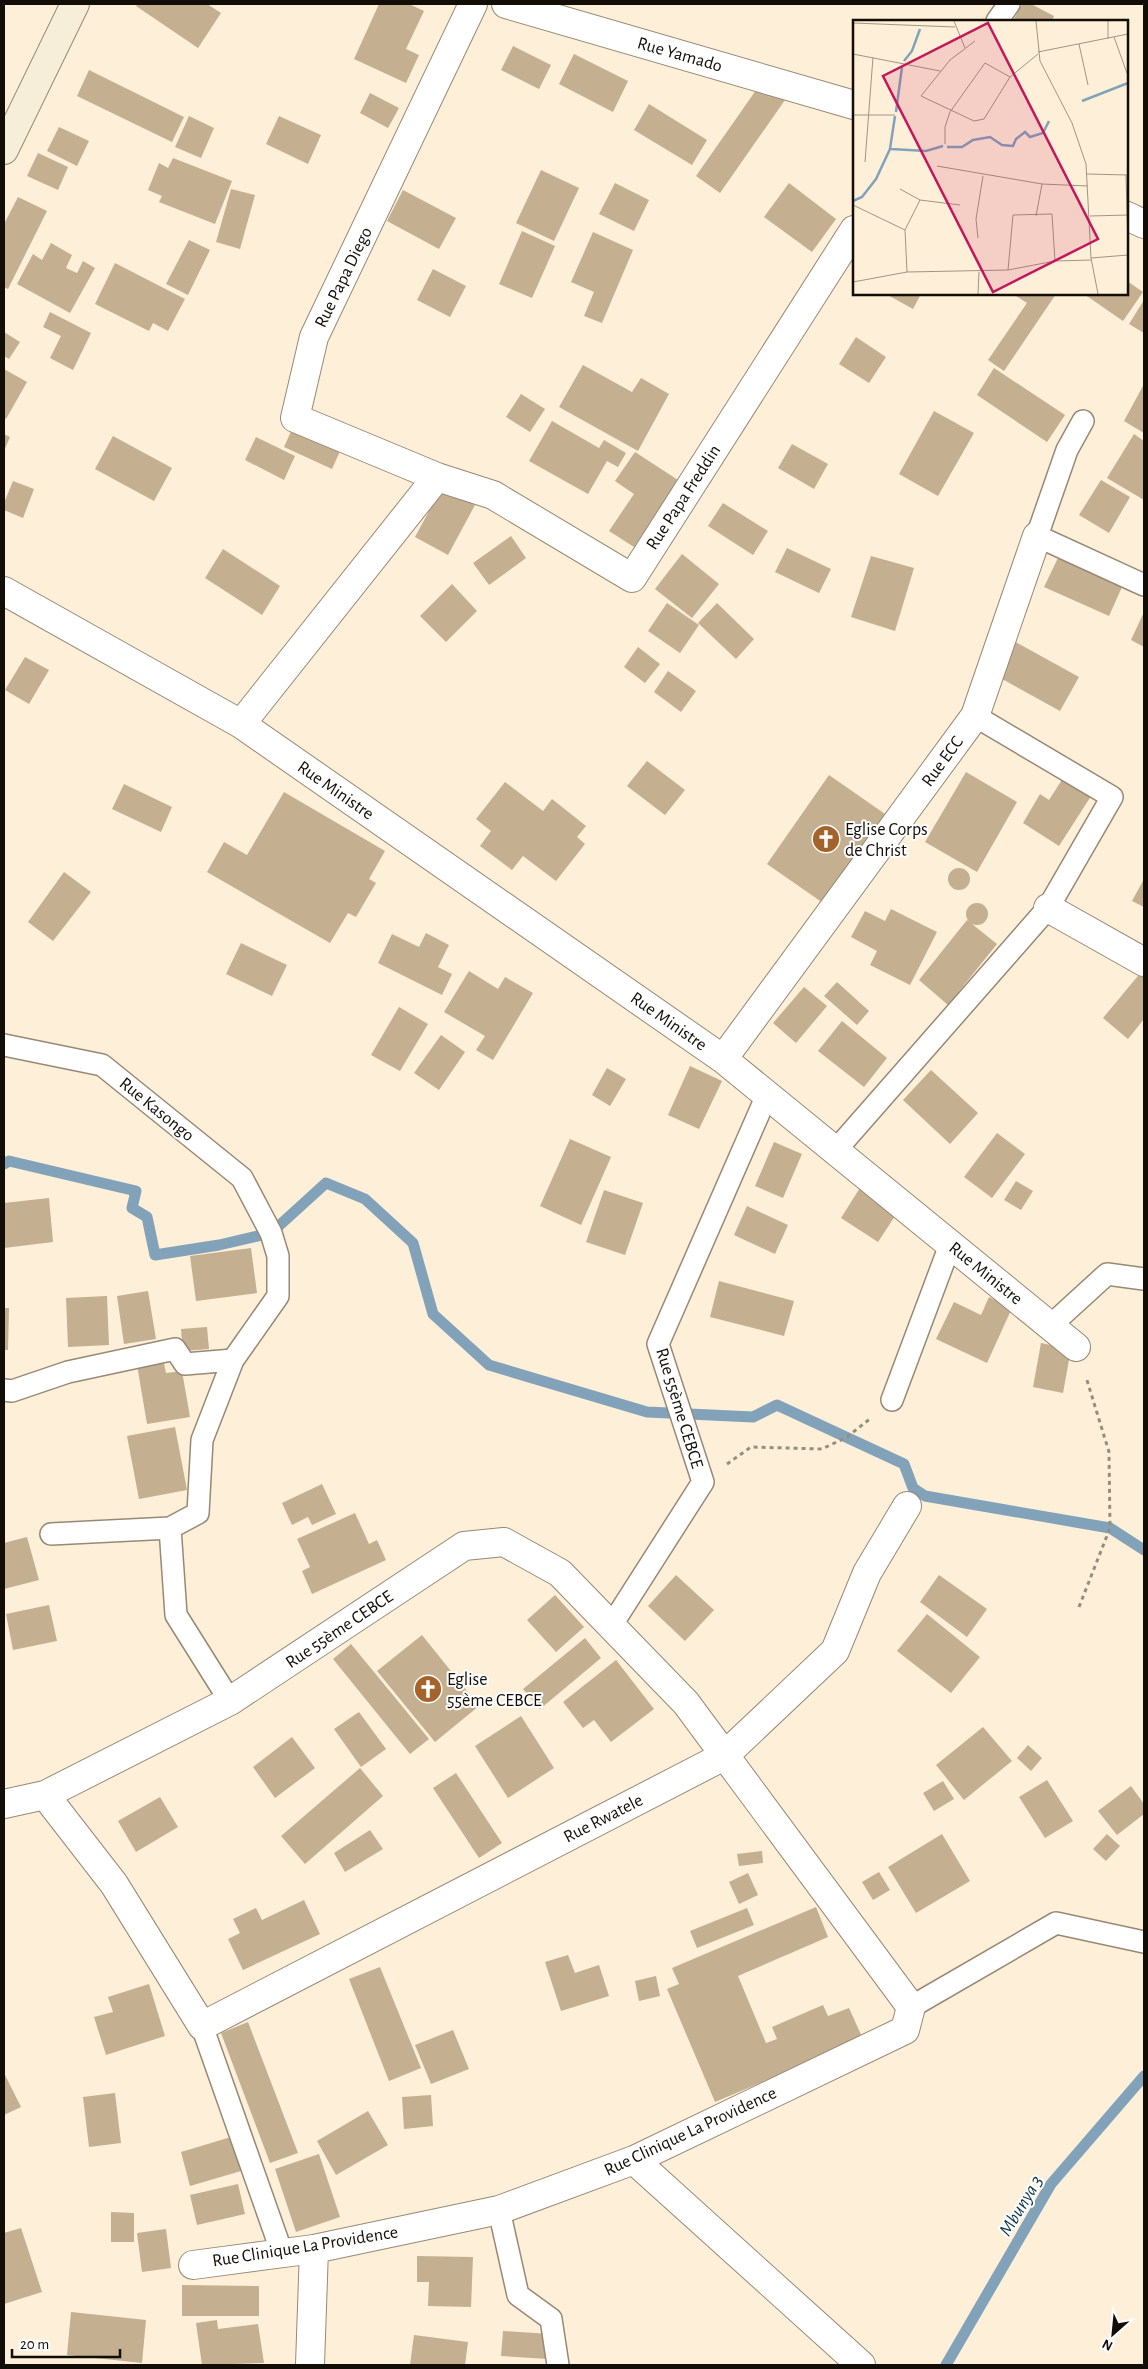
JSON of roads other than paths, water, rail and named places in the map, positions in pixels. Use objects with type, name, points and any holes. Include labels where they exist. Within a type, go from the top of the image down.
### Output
[{"type":"street","points":[[4,150],[75,4]]},
{"type":"street","name":"Rue Papa Diego","points":[[437,477],[295,418],[314,337],[473,4]]},
{"type":"street","name":"Rue Yamado","points":[[506,4],[853,105]]},
{"type":"street","points":[[1128,216],[1144,224]]},
{"type":"street","name":"Rue Papa Freddin","points":[[437,477],[493,495],[632,578],[853,232]]},
{"type":"street","points":[[241,724],[437,477]]},
{"type":"street","name":"Rue ECC","points":[[723,1060],[975,716],[1037,536]]},
{"type":"street","name":"Rue Ministre","points":[[4,591],[241,724],[723,1060],[1076,1347]]},
{"type":"street","points":[[1048,908],[1144,962]]},
{"type":"street","name":"Rue Rwatele","points":[[202,2026],[724,1756],[835,1651],[867,1573],[907,1506]]},
{"type":"street","name":"Rue 55ème CEBCE","points":[[4,1804],[45,1795],[230,1701],[464,1546],[504,1542],[560,1573],[611,1626]]},
{"type":"street","points":[[611,1626],[686,1703],[911,2007]]},
{"type":"street","points":[[45,1795],[114,1884],[202,2026]]},
{"type":"street","name":"Rue Clinique La Providence","points":[[193,2265],[314,2249],[499,2210],[634,2160],[905,2030],[911,2007]]},
{"type":"street","points":[[634,2160],[861,2365]]},
{"type":"street","points":[[310,2365],[314,2249]]},
{"type":"lane","points":[[998,20],[1009,4]]},
{"type":"lane","name":"Rue ECC","points":[[1037,536],[1067,450],[1083,421]]},
{"type":"lane","points":[[1037,536],[1144,585]]},
{"type":"lane","points":[[835,1150],[1048,908],[1112,797],[975,716]]},
{"type":"lane","name":"Rue Kasongo","points":[[4,1045],[102,1065],[242,1178],[272,1233],[278,1256],[278,1296],[233,1360]]},
{"type":"lane","name":"Rue 55ème CEBCE","points":[[611,1626],[702,1482],[658,1344],[768,1095]]},
{"type":"lane","points":[[892,1400],[950,1244]]},
{"type":"lane","points":[[1050,1326],[1106,1274],[1144,1279]]},
{"type":"lane","points":[[4,1390],[12,1391],[68,1372],[175,1349],[185,1364],[233,1360],[202,1440],[198,1512],[170,1528],[51,1534]]},
{"type":"lane","points":[[170,1528],[176,1615],[230,1701]]},
{"type":"lane","points":[[911,2007],[1056,1923],[1144,1942]]},
{"type":"lane","points":[[202,2026],[282,2253]]},
{"type":"lane","points":[[499,2210],[518,2295],[551,2319],[558,2365]]},
{"type":"waterway","points":[[4,1164],[9,1161],[136,1191],[132,1208],[147,1217],[155,1255],[219,1245],[271,1233],[326,1183],[365,1199],[413,1243],[433,1314],[489,1365],[647,1412],[753,1417],[777,1405],[904,1464],[913,1488],[925,1496],[1110,1528],[1144,1550]]},
{"type":"waterway","name":"Mbunya 3","points":[[946,2365],[1051,2184],[1144,2076]]},
{"type":"place","name":"Eglise Corps de Christ","points":[[826,839]]},
{"type":"place","name":"Eglise 55ème CEBCE","points":[[428,1689]]}]
